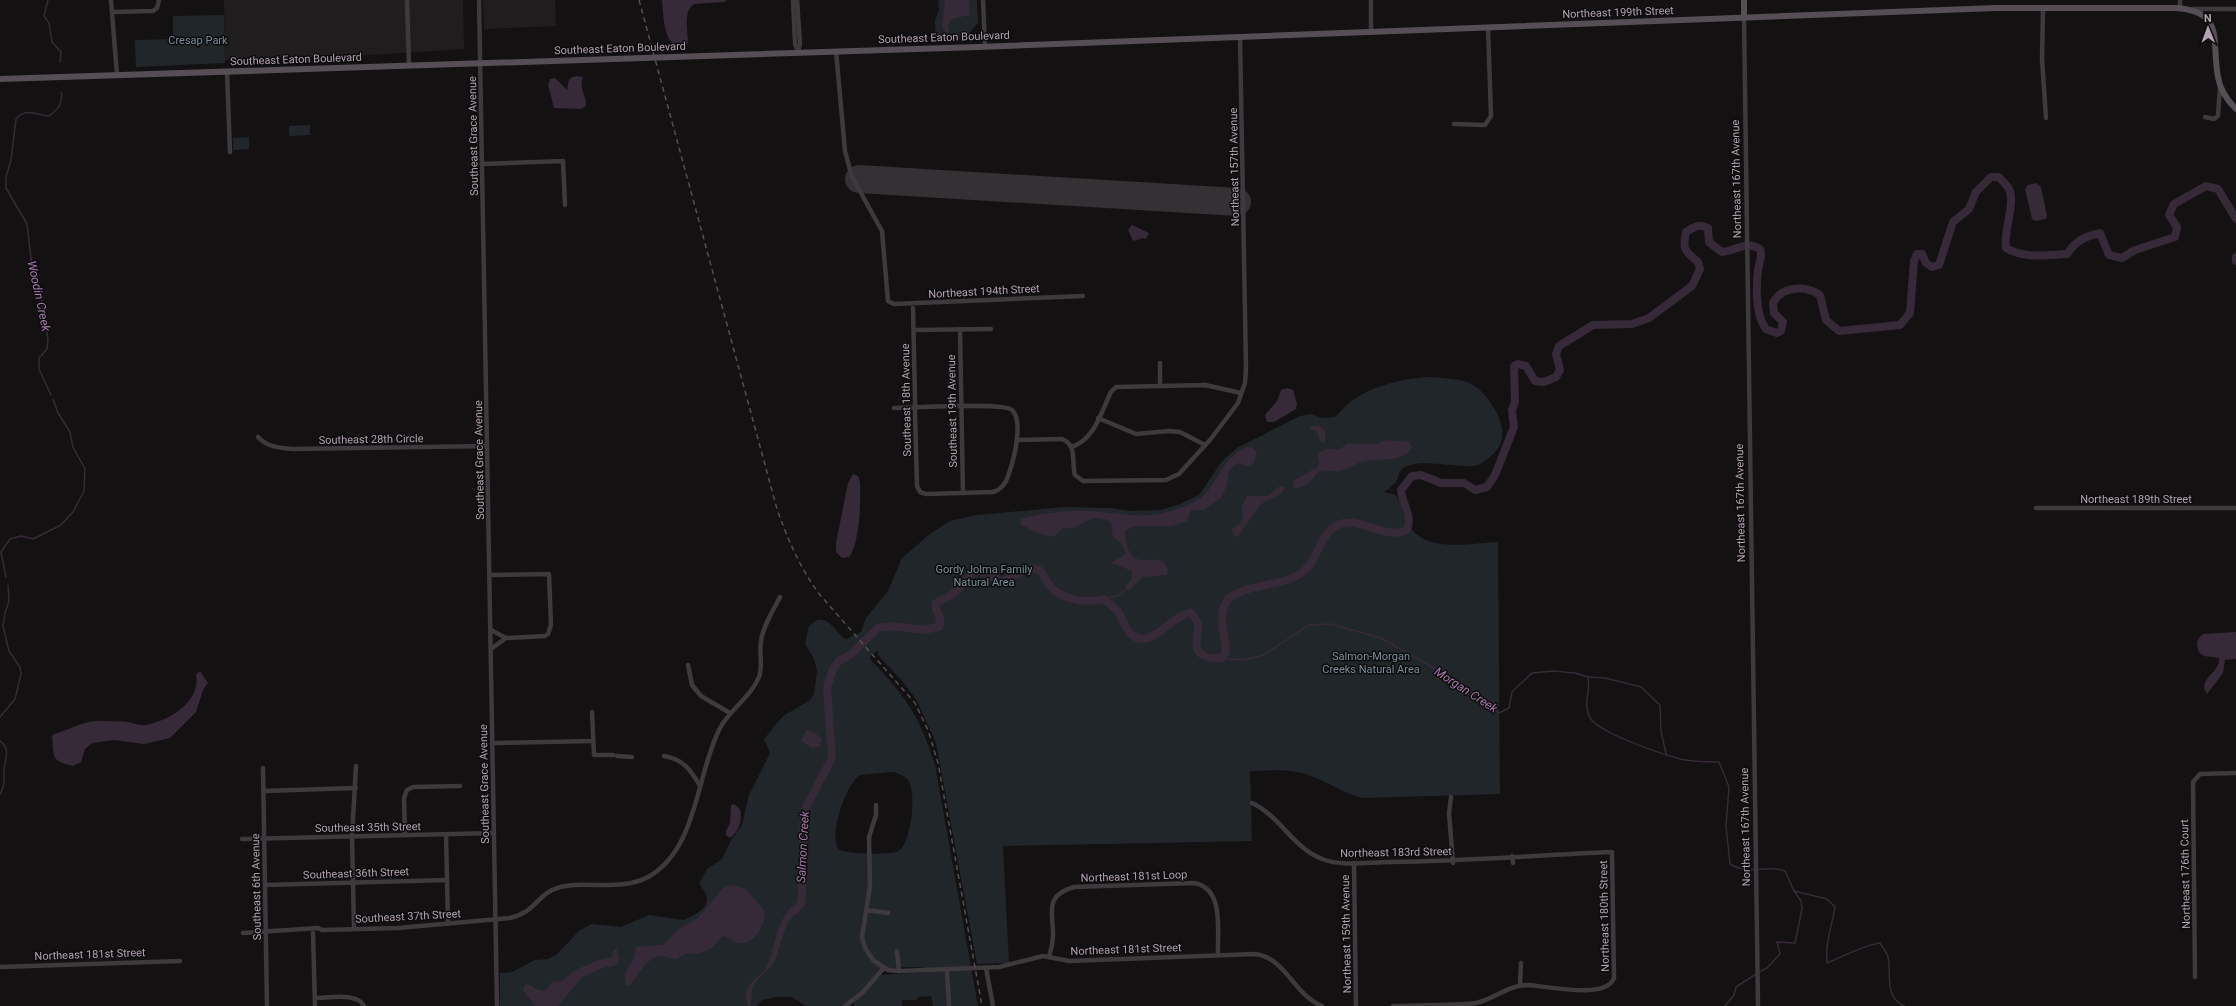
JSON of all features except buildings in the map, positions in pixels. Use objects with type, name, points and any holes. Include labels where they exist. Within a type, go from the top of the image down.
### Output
[{"type":"main road","name":"Northeast 167th Avenue","points":[[1744,0],[1744,18]]},
{"type":"main road","name":"Northeast 199th Street","points":[[1240,37],[1989,8],[2188,9]]},
{"type":"main road","points":[[2188,9],[2201,14],[2212,25],[2216,38],[2217,69],[2220,85],[2226,97],[2236,109]]},
{"type":"main road","name":"Southeast Eaton Boulevard","points":[[0,79],[1240,37]]},
{"type":"street","points":[[111,0],[117,74]]},
{"type":"street","points":[[112,12],[153,10],[157,8],[159,0]]},
{"type":"street","points":[[407,0],[409,65]]},
{"type":"street","name":"Southeast Grace Avenue","points":[[479,0],[482,63],[482,164],[497,1006]]},
{"type":"street","points":[[793,0],[795,44],[798,51]]},
{"type":"street","points":[[797,0],[800,44],[798,51]]},
{"type":"street","points":[[983,0],[985,46]]},
{"type":"street","points":[[1371,0],[1372,32]]},
{"type":"street","points":[[2180,0],[2180,8]]},
{"type":"street","points":[[2043,8],[2042,59],[2046,118]]},
{"type":"street","name":"Northeast 199th Street","points":[[2188,9],[2236,9]]},
{"type":"street","name":"Northeast 167th Avenue","points":[[1744,18],[1758,1006]]},
{"type":"street","points":[[1454,124],[1484,125],[1491,116],[1488,27]]},
{"type":"street","name":"Northeast 157th Avenue","points":[[1071,447],[1074,472],[1079,479],[1088,482],[1166,480],[1173,478],[1182,472],[1238,402],[1246,369],[1246,298],[1240,37]]},
{"type":"street","name":"Northeast 194th Street","points":[[836,51],[845,151],[854,182],[882,231],[888,301],[894,304],[1083,296]]},
{"type":"street","points":[[227,71],[230,152]]},
{"type":"street","points":[[2205,117],[2214,119],[2218,116],[2220,85]]},
{"type":"street","points":[[482,164],[563,161],[565,205]]},
{"type":"street","name":"Southeast 18th Avenue","points":[[913,308],[917,486],[919,490],[926,494],[962,493]]},
{"type":"street","name":"Southeast 19th Avenue","points":[[960,329],[962,493]]},
{"type":"street","points":[[914,330],[991,329]]},
{"type":"street","points":[[1160,363],[1160,386]]},
{"type":"street","points":[[1017,440],[1062,439],[1071,447],[1087,439],[1114,388],[1121,386],[1205,385],[1241,392]]},
{"type":"street","points":[[894,408],[1003,406],[1011,409],[1016,418],[1017,440],[1006,481],[1000,488],[992,492],[962,493]]},
{"type":"street","points":[[1098,418],[1136,434],[1169,431],[1180,432],[1205,445]]},
{"type":"street","name":"Southeast 28th Circle","points":[[258,437],[264,444],[293,450],[487,446]]},
{"type":"street","name":"Northeast 189th Street","points":[[2036,508],[2236,508]]},
{"type":"street","points":[[490,575],[549,574],[550,625],[548,634],[541,637],[506,638],[491,630]]},
{"type":"street","name":"Southeast 37th Street","points":[[305,930],[314,932],[322,930],[398,928],[522,916],[552,890],[563,887],[620,885],[647,878],[663,866],[680,841],[694,811],[707,759],[720,728],[730,713],[748,694],[759,677],[762,634],[780,597]]},
{"type":"street","points":[[491,649],[506,638]]},
{"type":"street","points":[[688,665],[692,685],[702,696],[730,713]]},
{"type":"street","points":[[592,712],[594,755],[632,757]]},
{"type":"street","points":[[492,743],[593,741]]},
{"type":"street","points":[[664,756],[676,759],[690,767],[700,786]]},
{"type":"street","points":[[354,929],[352,836],[356,788],[356,766]]},
{"type":"street","name":"Southeast 6th Avenue","points":[[263,768],[267,1006]]},
{"type":"street","name":"Northeast 176th Court","points":[[2195,977],[2193,782],[2200,774],[2236,773]]},
{"type":"street","points":[[405,835],[404,798],[407,790],[413,787],[460,786]]},
{"type":"street","points":[[263,791],[356,788]]},
{"type":"street","points":[[1450,796],[1448,813],[1452,861]]},
{"type":"street","name":"Northeast 183rd Street","points":[[1252,804],[1269,814],[1302,847],[1312,854],[1331,861],[1354,863],[1452,861],[1512,856],[1612,852]]},
{"type":"street","points":[[845,1006],[862,993],[883,968],[870,957],[863,942],[862,932],[870,886],[869,837],[876,815],[876,805]]},
{"type":"street","name":"Southeast 35th Street","points":[[242,839],[494,833]]},
{"type":"street","points":[[446,834],[448,923]]},
{"type":"street","name":"Northeast 180th Street","points":[[1393,1006],[1475,1003],[1508,988],[1520,986],[1606,988],[1613,982],[1612,852]]},
{"type":"street","points":[[1512,856],[1513,863]]},
{"type":"street","name":"Northeast 159th Avenue","points":[[1354,863],[1356,1006]]},
{"type":"street","name":"Southeast 36th Street","points":[[265,885],[447,880]]},
{"type":"street","name":"Northeast 181st Loop","points":[[1049,957],[1053,939],[1051,909],[1054,899],[1063,890],[1074,887],[1194,883],[1202,884],[1213,895],[1216,905],[1218,955]]},
{"type":"street","points":[[866,910],[888,913]]},
{"type":"street","name":"Southeast 37th Street","points":[[243,933],[318,928],[322,930]]},
{"type":"street","points":[[314,932],[315,1006]]},
{"type":"street","points":[[897,952],[898,971]]},
{"type":"street","name":"Northeast 181st Street","points":[[883,968],[898,971],[986,968],[1008,966],[1035,957],[1049,957],[1070,961],[1248,954],[1266,956],[1276,963],[1309,999],[1322,1006]]},
{"type":"street","name":"Northeast 181st Street","points":[[0,967],[180,961]]},
{"type":"street","points":[[1520,986],[1521,963]]},
{"type":"street","points":[[986,968],[993,1006]]},
{"type":"street","points":[[947,970],[949,1006]]},
{"type":"street","points":[[315,998],[353,998],[360,1000],[364,1006]]},
{"type":"street","points":[[1406,1000],[1406,1005]]},
{"type":"shaded area","points":[[224,0],[463,0],[464,49],[322,58],[225,60]]},
{"type":"shaded area","points":[[483,0],[555,0],[556,26],[484,29]]},
{"type":"shaded area","points":[[662,0],[727,0],[724,2],[694,4],[691,7],[687,16],[688,43],[684,47],[677,46],[668,36],[664,22]]},
{"type":"shaded area","points":[[945,0],[969,0],[970,15],[951,19],[948,25],[949,32],[945,33],[942,25]]},
{"type":"shaded area","points":[[577,76],[583,77],[582,90],[586,100],[585,107],[581,109],[554,108],[548,85],[550,79],[555,78],[567,90],[570,79]]},
{"type":"shaded area","points":[[2036,183],[2041,187],[2047,216],[2046,219],[2035,221],[2032,219],[2025,189],[2028,185]]},
{"type":"shaded area","points":[[1132,225],[1149,233],[1146,239],[1143,238],[1133,241],[1128,230]]},
{"type":"shaded area","points":[[1287,388],[1293,390],[1297,404],[1296,409],[1274,422],[1267,422],[1265,415],[1277,401],[1281,390]]},
{"type":"shaded area","points":[[1318,425],[1325,430],[1325,443],[1319,440],[1317,431],[1311,430],[1310,427]]},
{"type":"shaded area","points":[[1388,440],[1409,442],[1412,448],[1408,453],[1397,458],[1363,462],[1340,471],[1320,471],[1305,486],[1293,488],[1294,480],[1318,467],[1319,462],[1317,454],[1326,449],[1340,449],[1347,444],[1376,444]]},
{"type":"shaded area","points":[[1251,446],[1257,452],[1253,464],[1246,466],[1238,463],[1230,469],[1227,485],[1221,498],[1204,510],[1191,510],[1187,521],[1172,526],[1134,526],[1125,531],[1127,547],[1132,556],[1138,559],[1159,560],[1164,563],[1168,571],[1166,575],[1142,577],[1130,590],[1125,589],[1127,584],[1132,579],[1132,571],[1111,563],[1126,554],[1122,544],[1113,537],[1111,522],[1105,519],[1094,518],[1071,529],[1064,527],[1053,537],[1040,534],[1020,524],[1021,519],[1037,515],[1062,512],[1087,511],[1130,515],[1151,515],[1183,507],[1195,502],[1203,496],[1230,459],[1236,453]]},
{"type":"shaded area","points":[[853,474],[858,476],[860,482],[858,532],[856,542],[849,557],[842,558],[836,552],[836,543],[848,483]]},
{"type":"shaded area","points":[[1280,486],[1285,488],[1282,493],[1261,504],[1238,536],[1234,537],[1232,529],[1241,523],[1243,515],[1241,508],[1247,496],[1267,496]]},
{"type":"shaded area","points":[[2236,632],[2236,659],[2225,660],[2223,673],[2207,694],[2204,689],[2206,680],[2219,663],[2219,658],[2205,656],[2200,653],[2197,645],[2199,637],[2203,634]]},
{"type":"shaded area","points":[[200,671],[208,683],[203,690],[196,712],[170,738],[144,744],[114,740],[92,743],[85,749],[81,762],[73,766],[57,760],[55,757],[52,736],[81,724],[93,721],[109,721],[146,725],[155,723],[174,714],[189,701],[194,693],[196,674]]},
{"type":"shaded area","points":[[806,730],[813,732],[821,738],[822,740],[819,747],[812,748],[801,741]]},
{"type":"shaded area","points":[[734,804],[740,809],[741,821],[738,829],[730,838],[726,835],[726,831],[730,823],[731,805]]},
{"type":"shaded area","points":[[733,885],[746,889],[765,911],[763,923],[757,935],[747,942],[741,943],[734,942],[723,936],[710,949],[700,953],[686,954],[676,959],[663,956],[656,957],[643,967],[630,985],[626,985],[625,972],[633,961],[636,947],[663,945],[678,930],[698,918],[723,888]]},
{"type":"shaded area","points":[[801,905],[799,913],[790,919],[787,925],[774,962],[755,983],[751,994],[751,1006],[748,1006],[746,997],[749,986],[765,970],[782,921],[786,914],[792,909]]},
{"type":"shaded area","points":[[615,949],[617,950],[619,960],[617,965],[603,968],[582,977],[558,1006],[535,1006],[523,989],[525,985],[528,984],[538,990],[545,991],[552,982],[562,981],[575,970],[599,960],[612,957]]},
{"type":"green space","points":[[938,0],[977,0],[978,23],[964,39],[936,39],[935,20],[939,10]]},
{"type":"green space","name":"Cresap Park","points":[[224,15],[225,63],[136,67],[135,40],[173,39],[173,16]]},
{"type":"green space","points":[[310,125],[310,135],[289,136],[289,126]]},
{"type":"green space","points":[[249,137],[249,149],[233,150],[233,138]]},
{"type":"green space","points":[[1428,377],[1453,379],[1467,382],[1474,386],[1488,399],[1494,407],[1501,425],[1502,434],[1500,446],[1492,455],[1480,464],[1474,466],[1431,463],[1410,465],[1401,470],[1396,482],[1384,492],[1396,495],[1408,524],[1425,540],[1448,545],[1498,542],[1500,794],[1363,798],[1299,772],[1285,770],[1250,771],[1252,841],[1003,846],[1009,963],[977,964],[936,743],[917,701],[904,683],[878,655],[878,651],[871,654],[870,659],[893,684],[910,707],[923,732],[935,765],[978,1006],[933,1006],[931,996],[917,997],[917,1000],[902,1000],[902,1006],[854,1006],[854,1003],[848,1001],[852,1006],[806,1006],[792,997],[777,997],[762,1000],[757,1006],[500,1006],[500,973],[512,972],[535,960],[548,959],[556,955],[580,930],[592,924],[621,927],[649,915],[684,920],[702,910],[707,901],[704,891],[699,884],[707,869],[722,859],[732,839],[742,825],[749,795],[770,753],[764,739],[783,716],[810,700],[814,694],[817,671],[814,659],[805,644],[809,626],[816,621],[827,621],[846,639],[861,632],[866,618],[888,591],[902,558],[931,533],[950,521],[977,515],[1065,507],[1109,508],[1130,511],[1161,510],[1180,504],[1199,495],[1222,461],[1237,448],[1300,416],[1310,414],[1322,418],[1335,417],[1350,402],[1370,390],[1398,381]],"holes":[[[892,772],[905,777],[911,786],[912,816],[904,845],[896,852],[880,854],[840,850],[836,844],[835,835],[840,811],[849,788],[860,775]],[[896,968],[927,968],[927,972],[881,975],[872,984],[870,982],[880,973]]]},
{"type":"waterway","name":"Woodin Creek","points":[[48,0],[44,16],[49,23],[52,42],[61,52],[60,62]]},
{"type":"waterway","name":"Woodin Creek","points":[[51,395],[39,369],[39,358],[47,349],[48,339],[42,302],[33,276],[27,224],[6,188],[6,177],[11,160],[16,119],[24,113],[49,116],[60,106],[62,100],[61,92]]},
{"type":"waterway","name":"Salmon Creek","points":[[791,913],[801,904],[804,811],[832,758],[827,688],[832,671],[838,662],[851,654],[878,628],[895,626],[923,630],[939,627],[940,618],[936,609],[936,603],[953,594],[977,569],[1000,581],[1010,579],[1022,571],[1031,569],[1039,570],[1042,572],[1047,582],[1058,593],[1072,599],[1088,601],[1103,599],[1117,611],[1130,633],[1139,639],[1146,639],[1153,636],[1183,615],[1191,613],[1198,623],[1196,642],[1198,651],[1207,657],[1222,658],[1226,652],[1222,618],[1225,604],[1229,598],[1247,589],[1287,580],[1304,571],[1314,559],[1324,537],[1336,526],[1344,523],[1351,523],[1392,533],[1407,530],[1409,519],[1401,490],[1412,476],[1421,475],[1441,483],[1464,483],[1475,490],[1487,487],[1495,475],[1514,427],[1512,410],[1515,402],[1514,366],[1518,364],[1526,366],[1535,381],[1544,382],[1556,377],[1560,370],[1556,354],[1559,346],[1593,325],[1632,324],[1649,318],[1692,286],[1700,269],[1698,262],[1687,252],[1684,243],[1686,232],[1694,227],[1702,226],[1708,228],[1709,242],[1722,252],[1746,246],[1760,249],[1761,257],[1757,285],[1758,309],[1762,323],[1766,329],[1777,333],[1781,331],[1783,322],[1774,313],[1773,303],[1782,293],[1794,289],[1808,290],[1820,295],[1826,320],[1839,331],[1900,325],[1910,313],[1914,261],[1917,254],[1922,254],[1926,263],[1932,267],[1939,265],[1953,222],[1969,209],[1976,192],[1991,177],[1999,177],[2009,189],[2011,201],[2006,234],[2006,248],[2021,254],[2036,256],[2067,254],[2081,240],[2100,233],[2109,255],[2122,258],[2135,250],[2175,237],[2177,227],[2169,215],[2174,204],[2206,186],[2218,189],[2236,219]]},
{"type":"waterway","name":"Woodin Creek","points":[[6,577],[1,552],[10,539],[21,536],[33,539],[61,525],[73,512],[84,491],[85,469],[73,447],[70,432],[58,413],[53,399]]},
{"type":"waterway","name":"Woodin Creek","points":[[0,717],[15,699],[21,674],[20,667],[9,651],[3,626],[9,601],[8,585]]},
{"type":"waterway","name":"Salmon Creek","points":[[1103,599],[1119,595],[1126,590]]},
{"type":"waterway","name":"Morgan Creek","points":[[1222,658],[1243,660],[1264,655],[1309,625],[1331,624],[1381,638],[1460,683],[1499,713],[1509,708],[1512,692],[1532,673],[1553,671],[1575,673],[1588,677],[1589,687],[1587,711],[1594,722],[1603,729],[1630,742],[1680,759],[1719,762],[1729,787],[1726,826],[1730,864],[1751,870],[1778,869],[1785,871],[1794,891],[1827,899],[1835,907],[1828,942],[1827,963],[1860,949],[1880,943],[1888,957],[1890,984],[1893,996],[1904,1006]]},
{"type":"waterway","name":"Morgan Creek","points":[[1588,677],[1605,678],[1641,687],[1660,705],[1661,731],[1666,754]]},
{"type":"waterway","name":"Woodin Creek","points":[[0,741],[5,747],[6,751],[4,780],[0,794]]},
{"type":"waterway","points":[[1759,972],[1767,968],[1780,954],[1777,942],[1795,943],[1802,909],[1801,901],[1794,891]]},
{"type":"waterway","points":[[1725,1006],[1734,995],[1736,987],[1756,974]]},
{"type":"runway","points":[[859,179],[1237,202]]},
{"type":"railway","points":[[639,0],[777,509],[786,532],[795,554],[820,595],[915,703],[928,730],[938,763],[982,1006]]},
{"type":"park label","name":"Gordy Jolma Family Natural Area","points":[[984,575]]},
{"type":"park label","name":"Salmon-Morgan Creeks Natural Area","points":[[1371,662]]}]
